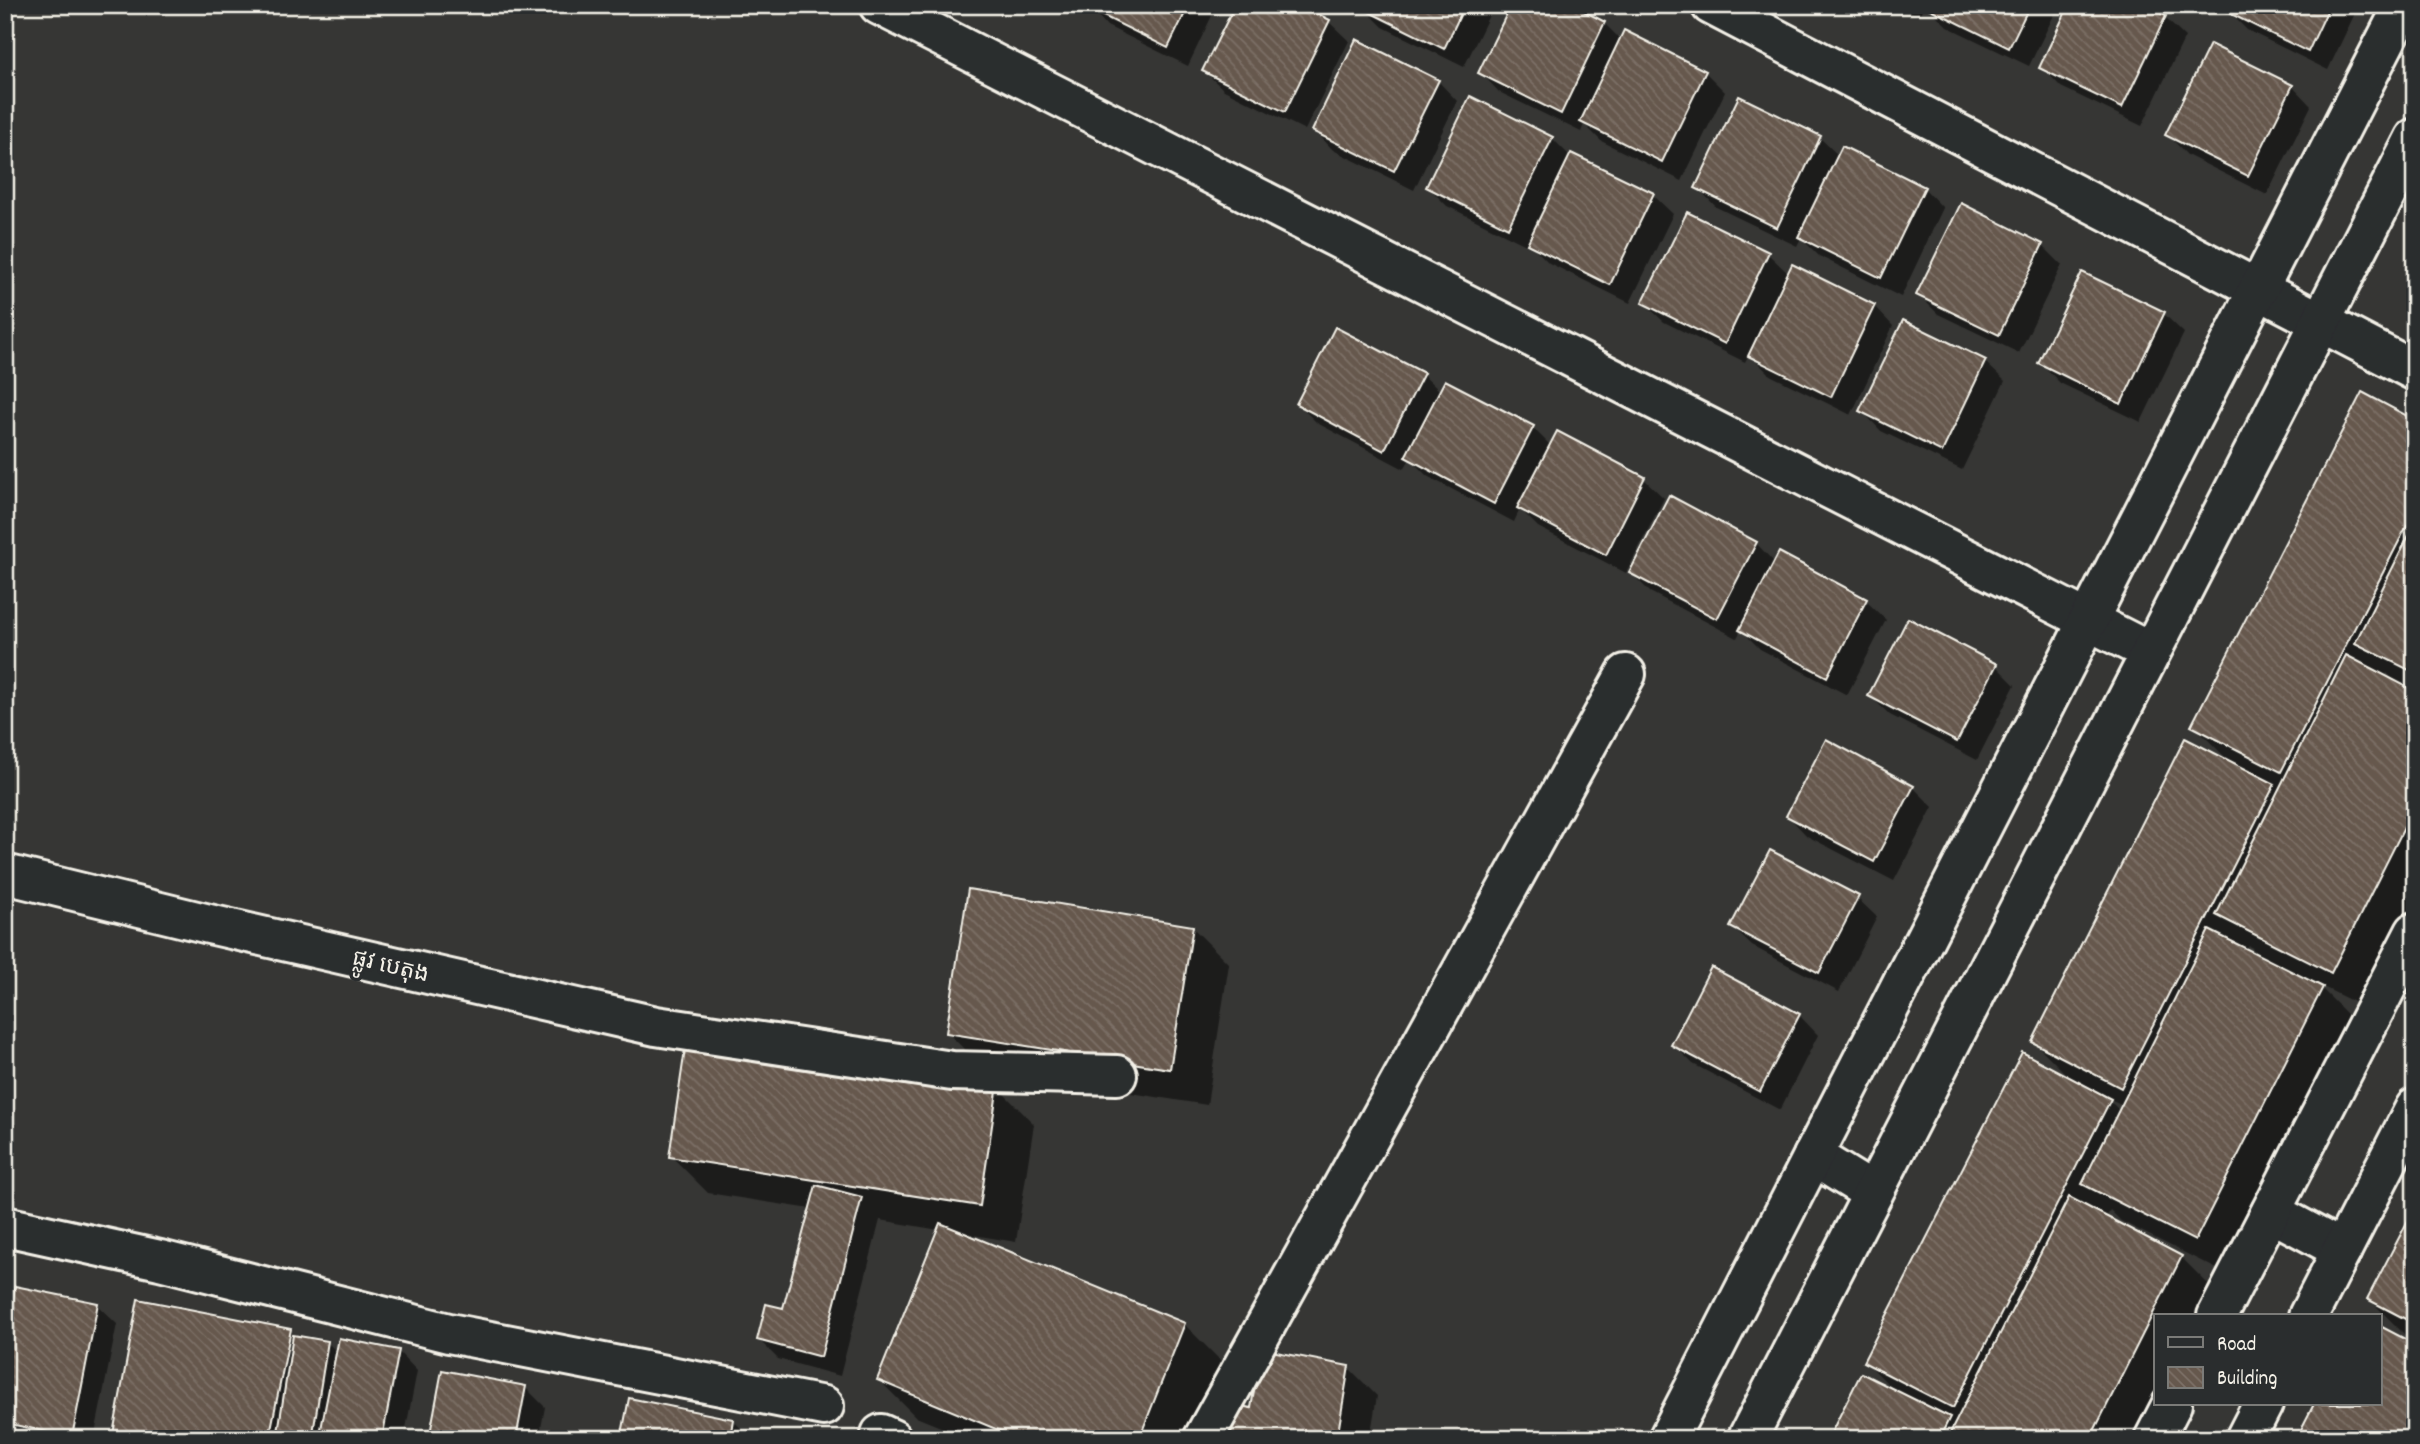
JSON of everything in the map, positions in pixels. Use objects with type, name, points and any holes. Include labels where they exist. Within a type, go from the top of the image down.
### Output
[{"type":"street","points":[[879,5],[2150,652]]},
{"type":"street","points":[[1712,5],[2415,371]]},
{"type":"street","points":[[1668,1439],[2404,5]]},
{"type":"street","points":[[1747,1439],[2415,138]]},
{"type":"street","points":[[1203,1439],[1626,674]]},
{"type":"street","name":"ផ្លូវ បេតុង","points":[[5,874],[209,924],[656,1026],[952,1071],[1117,1075]]},
{"type":"street","points":[[2218,1314],[2415,932]]},
{"type":"street","points":[[2309,1314],[2415,1108]]},
{"type":"street","points":[[1812,1156],[1873,1193]]},
{"type":"street","points":[[2271,1212],[2342,1250]]},
{"type":"street","points":[[5,1226],[160,1260],[449,1333],[824,1406]]},
{"type":"street","points":[[2154,1439],[2171,1406]]},
{"type":"street","points":[[2245,1439],[2262,1406]]},
{"type":"building","points":[[1189,5],[1168,48],[1085,7]]},
{"type":"building","points":[[1235,5],[1300,5],[1330,20],[1285,112],[1202,71]]},
{"type":"building","points":[[1363,5],[1465,5],[1444,49],[1361,8]]},
{"type":"building","points":[[1511,5],[1572,5],[1605,22],[1561,114],[1478,73]]},
{"type":"building","points":[[2030,5],[2009,48],[1926,7]]},
{"type":"building","points":[[2069,5],[2143,5],[2166,16],[2122,108],[2039,68]]},
{"type":"building","points":[[2228,5],[2330,5],[2308,52],[2225,11]]},
{"type":"building","points":[[1624,30],[1706,71],[1662,162],[1580,122]]},
{"type":"building","points":[[1356,39],[1439,80],[1394,171],[1312,131]]},
{"type":"building","points":[[2210,44],[2293,85],[2248,176],[2165,135]]},
{"type":"building","points":[[1470,96],[1553,137],[1508,228],[1426,187]]},
{"type":"building","points":[[1739,96],[1821,136],[1777,228],[1695,188]]},
{"type":"building","points":[[1842,146],[1925,187],[1881,278],[1798,237]]},
{"type":"building","points":[[1571,153],[1654,193],[1610,285],[1527,244]]},
{"type":"building","points":[[1961,203],[2043,244],[1999,335],[1916,295]]},
{"type":"building","points":[[1687,212],[1769,252],[1725,344],[1642,303]]},
{"type":"building","points":[[1792,264],[1875,305],[1831,397],[1748,356]]},
{"type":"building","points":[[2082,272],[2165,312],[2121,404],[2038,363]]},
{"type":"building","points":[[1903,320],[1986,360],[1942,452],[1859,411]]},
{"type":"building","points":[[1335,327],[1424,373],[1384,451],[1296,404]]},
{"type":"building","points":[[1445,380],[1534,426],[1494,504],[1405,457]]},
{"type":"building","points":[[2362,392],[2415,420],[2415,510],[2281,772],[2191,726]]},
{"type":"building","points":[[1557,431],[1645,477],[1606,555],[1517,508]]},
{"type":"building","points":[[1669,495],[1757,542],[1717,619],[1629,573]]},
{"type":"building","points":[[2415,523],[2415,673],[2355,643]]},
{"type":"building","points":[[1779,552],[1867,599],[1827,677],[1739,630]]},
{"type":"building","points":[[1908,618],[1997,664],[1957,742],[1868,696]]},
{"type":"building","points":[[2346,655],[2415,691],[2415,806],[2331,973],[2216,915]]},
{"type":"building","points":[[2185,738],[2275,784],[2121,1088],[2032,1042]]},
{"type":"building","points":[[1826,739],[1914,786],[1874,862],[1786,816]]},
{"type":"building","points":[[1770,850],[1859,896],[1819,973],[1730,927]]},
{"type":"building","points":[[968,889],[1193,926],[1170,1069],[946,1033]]},
{"type":"building","points":[[2209,930],[2323,987],[2195,1241],[2082,1184]]},
{"type":"building","points":[[1711,967],[1800,1014],[1760,1092],[1671,1045]]},
{"type":"building","points":[[687,1036],[998,1085],[980,1206],[669,1157]]},
{"type":"building","points":[[2022,1052],[2111,1099],[1953,1408],[1863,1362]]},
{"type":"building","points":[[816,1185],[862,1197],[821,1357],[757,1340],[766,1304],[783,1308]]},
{"type":"building","points":[[2069,1197],[2182,1256],[2090,1439],[1947,1439]]},
{"type":"building","points":[[2415,1207],[2415,1324],[2367,1299]]},
{"type":"building","points":[[940,1223],[1185,1323],[1139,1439],[1020,1439],[877,1380]]},
{"type":"building","points":[[15,1286],[98,1303],[72,1437],[5,1423],[5,1337]]},
{"type":"building","points":[[138,1299],[291,1329],[269,1439],[139,1439],[113,1434]]},
{"type":"building","points":[[2382,1327],[2415,1344],[2415,1439],[2296,1439],[2313,1406],[2382,1406]]},
{"type":"building","points":[[293,1335],[328,1341],[312,1439],[277,1439]]},
{"type":"building","points":[[339,1338],[399,1350],[382,1439],[319,1439]]},
{"type":"building","points":[[1261,1349],[1349,1366],[1337,1439],[1207,1439],[1214,1401],[1251,1408]]},
{"type":"building","points":[[442,1370],[526,1386],[516,1439],[429,1439]]},
{"type":"building","points":[[1861,1373],[1950,1417],[1939,1439],[1828,1439]]},
{"type":"building","points":[[629,1398],[733,1419],[730,1439],[621,1439]]}]
